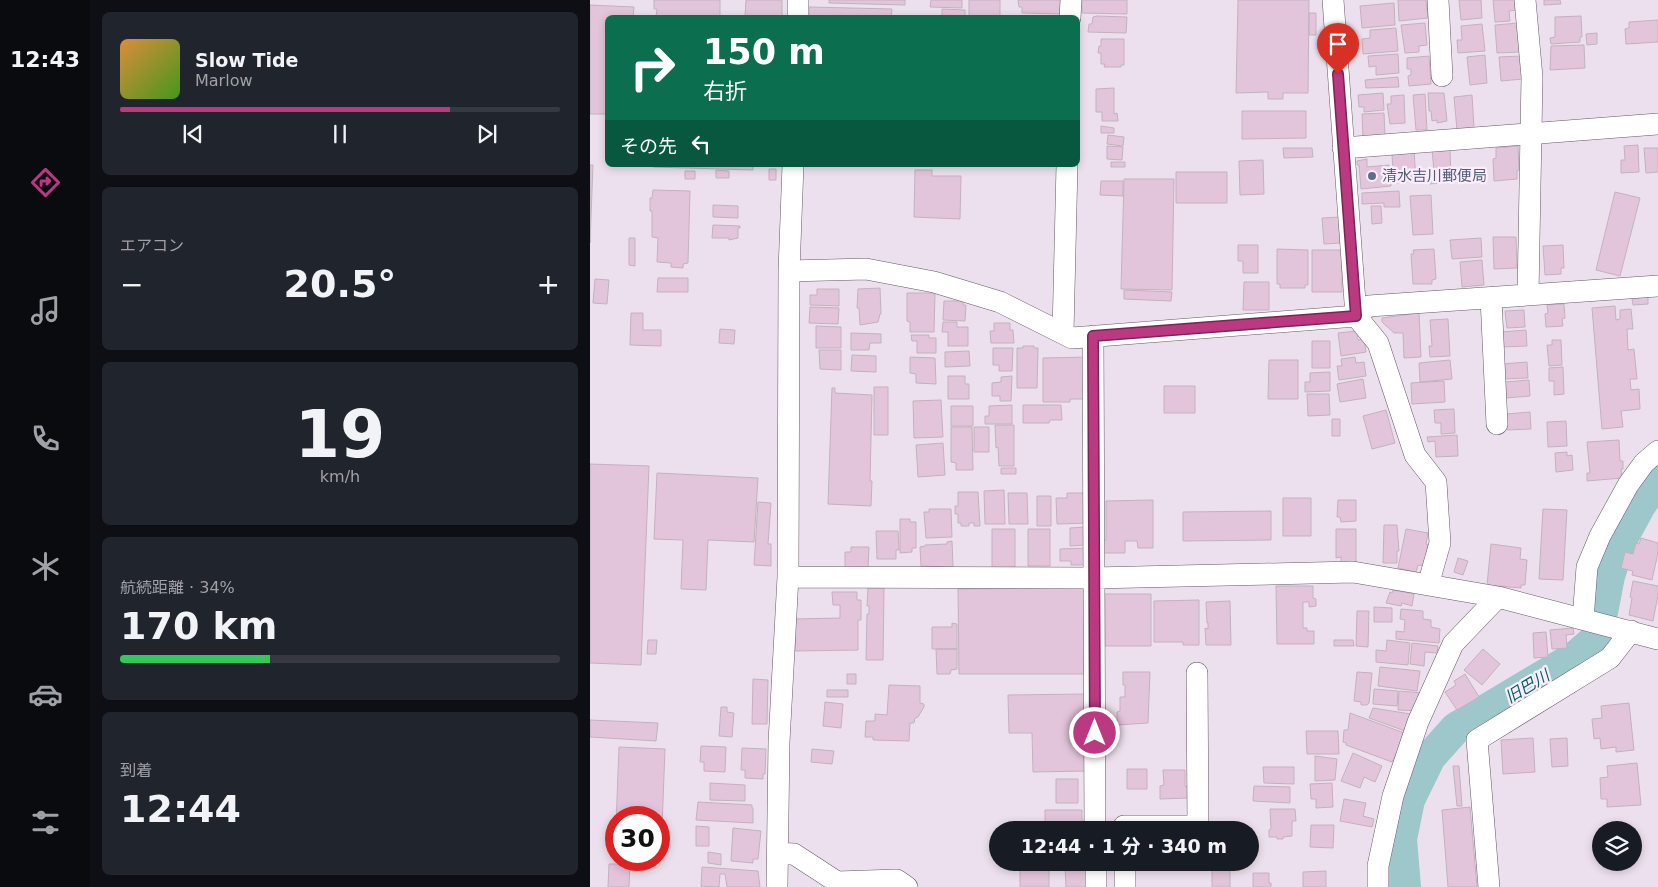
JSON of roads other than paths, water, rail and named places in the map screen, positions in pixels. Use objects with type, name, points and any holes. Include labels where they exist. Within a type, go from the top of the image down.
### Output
[{"type":"street","points":[[798,0],[798,15]]},
{"type":"street","points":[[1070,15],[1071,0]]},
{"type":"street","points":[[1333,0],[1356,316],[1378,343],[1415,455],[1436,482],[1440,543],[1428,585]]},
{"type":"street","points":[[1438,0],[1442,76]]},
{"type":"street","points":[[1525,0],[1532,77],[1528,295]]},
{"type":"street","points":[[1343,148],[1658,124]]},
{"type":"street","points":[[778,887],[779,742],[788,577],[789,272],[793,167]]},
{"type":"street","points":[[1063,333],[1067,167]]},
{"type":"street","points":[[789,272],[866,269],[934,282],[1000,302],[1072,338],[1356,316],[1369,306],[1658,286]]},
{"type":"street","points":[[1490,298],[1497,424]]},
{"type":"street","points":[[1093,336],[1096,821]]},
{"type":"street","points":[[1588,620],[1587,567],[1600,536],[1628,486],[1644,463],[1658,451]]},
{"type":"street","points":[[788,577],[1094,578],[1353,572],[1498,597],[1658,639]]},
{"type":"street","points":[[1378,887],[1378,866],[1393,796],[1418,722],[1453,644],[1498,597]]},
{"type":"street","points":[[1489,887],[1477,740],[1610,658],[1622,629]]},
{"type":"street","points":[[1197,673],[1198,821]]},
{"type":"street","points":[[778,853],[794,854],[837,882],[897,880],[906,887]]},
{"type":"street","points":[[1096,871],[1096,887]]},
{"type":"street","points":[[1125,871],[1126,887]]},
{"type":"waterway","name":"旧巴川","points":[[1405,887],[1401,839],[1409,800],[1430,757],[1456,728],[1575,657],[1597,638],[1609,576],[1620,542],[1639,507],[1658,478]]},
{"type":"place","name":"清水吉川郵便局","points":[[1372,176]]}]
